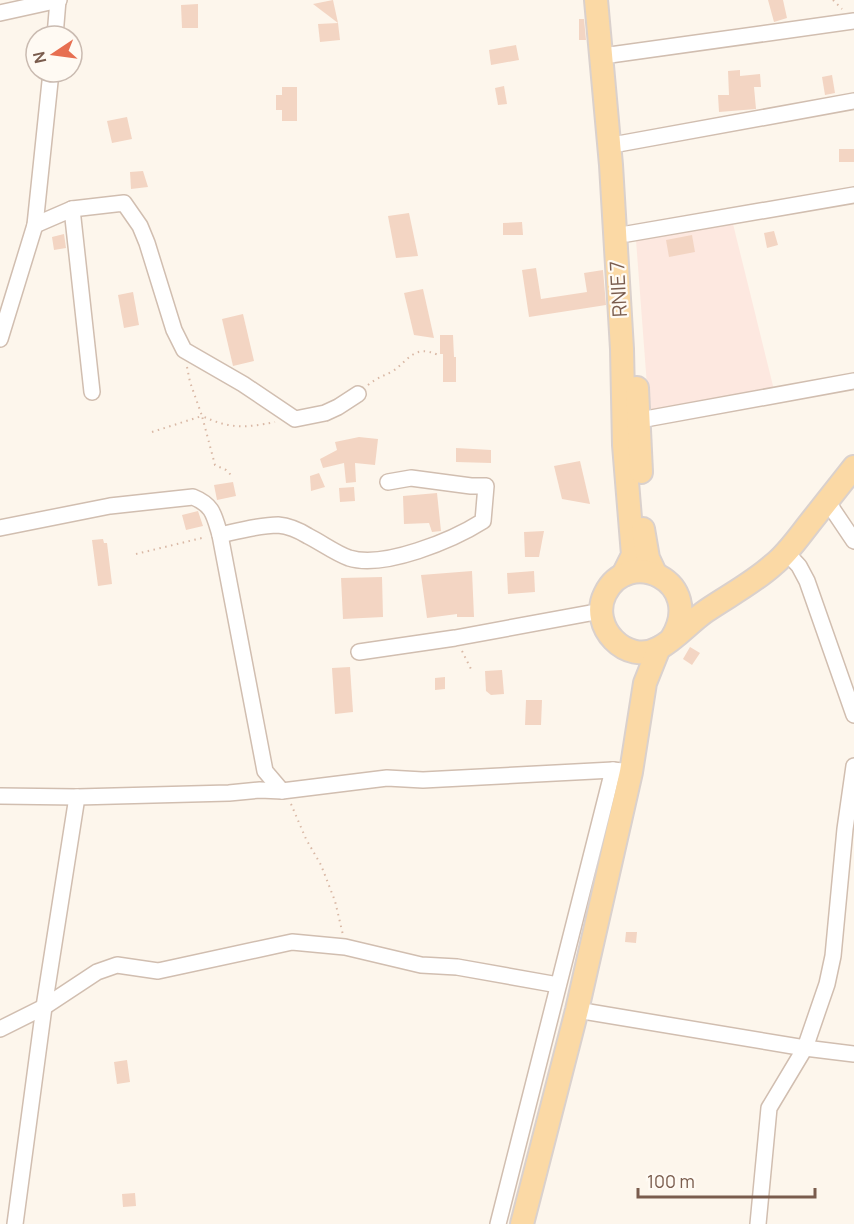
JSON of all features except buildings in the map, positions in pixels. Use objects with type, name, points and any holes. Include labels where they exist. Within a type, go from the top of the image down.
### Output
[{"type":"main road","name":"RNIE 7","points":[[596,0],[611,165],[622,349],[624,445],[633,555],[623,575],[605,594],[602,611]]},
{"type":"main road","name":"RNIE 7","points":[[606,0],[627,234],[640,420],[641,513],[644,542],[655,573],[668,581],[677,592]]},
{"type":"main road","points":[[602,611],[606,631],[614,642],[625,648],[636,652],[648,652],[666,643],[705,611],[736,593],[787,553],[854,467]]},
{"type":"main road","points":[[623,575],[644,571],[655,573]]},
{"type":"main road","points":[[677,592],[693,597],[736,593]]},
{"type":"main road","points":[[522,1224],[577,1010],[622,771],[641,721],[645,683],[666,643],[679,627],[681,603],[677,592]]},
{"type":"main road","points":[[625,648],[637,688],[641,721]]},
{"type":"street","points":[[0,13],[59,0],[56,24]]},
{"type":"street","points":[[610,55],[854,21]]},
{"type":"street","points":[[0,339],[35,225],[50,84]]},
{"type":"street","points":[[618,144],[854,100]]},
{"type":"street","points":[[627,234],[854,195]]},
{"type":"street","points":[[35,225],[72,209],[124,203],[140,226],[147,243],[174,330],[184,350],[243,384],[295,419],[325,413],[358,394]]},
{"type":"street","points":[[72,209],[92,392]]},
{"type":"street","points":[[640,420],[854,381]]},
{"type":"street","points":[[220,535],[279,525],[294,529],[349,557],[363,560],[380,559],[427,548],[483,521],[486,486],[411,478],[388,482]]},
{"type":"street","points":[[0,528],[110,506],[193,496],[205,502],[214,514],[220,535],[265,771],[282,791]]},
{"type":"street","points":[[826,501],[854,540]]},
{"type":"street","points":[[787,553],[799,566],[807,581],[854,715]]},
{"type":"street","points":[[358,652],[455,638],[602,611]]},
{"type":"street","points":[[758,1224],[769,1108],[805,1048],[827,984],[833,956],[845,829],[854,766]]},
{"type":"street","points":[[0,796],[77,797],[282,791],[387,777],[423,780],[622,771],[558,985],[498,1224]]},
{"type":"street","points":[[15,1224],[44,1007],[77,797]]},
{"type":"street","points":[[0,1029],[44,1007],[97,972],[117,964],[158,971],[292,942],[345,947],[421,964],[457,967],[558,985]]},
{"type":"street","points":[[577,1010],[854,1054]]},
{"type":"path","points":[[184,350],[190,382],[215,465],[231,475]]},
{"type":"path","points":[[358,394],[370,382],[393,370],[416,353],[428,351],[438,355]]},
{"type":"path","points":[[152,432],[202,416],[219,424],[235,427],[295,419]]},
{"type":"path","points":[[136,554],[220,535]]},
{"type":"path","points":[[455,638],[471,669]]},
{"type":"path","points":[[282,791],[289,800],[306,839],[321,865],[335,901],[345,947]]},
{"type":"shaded area","points":[[733,224],[774,390],[649,412],[636,240]]}]
